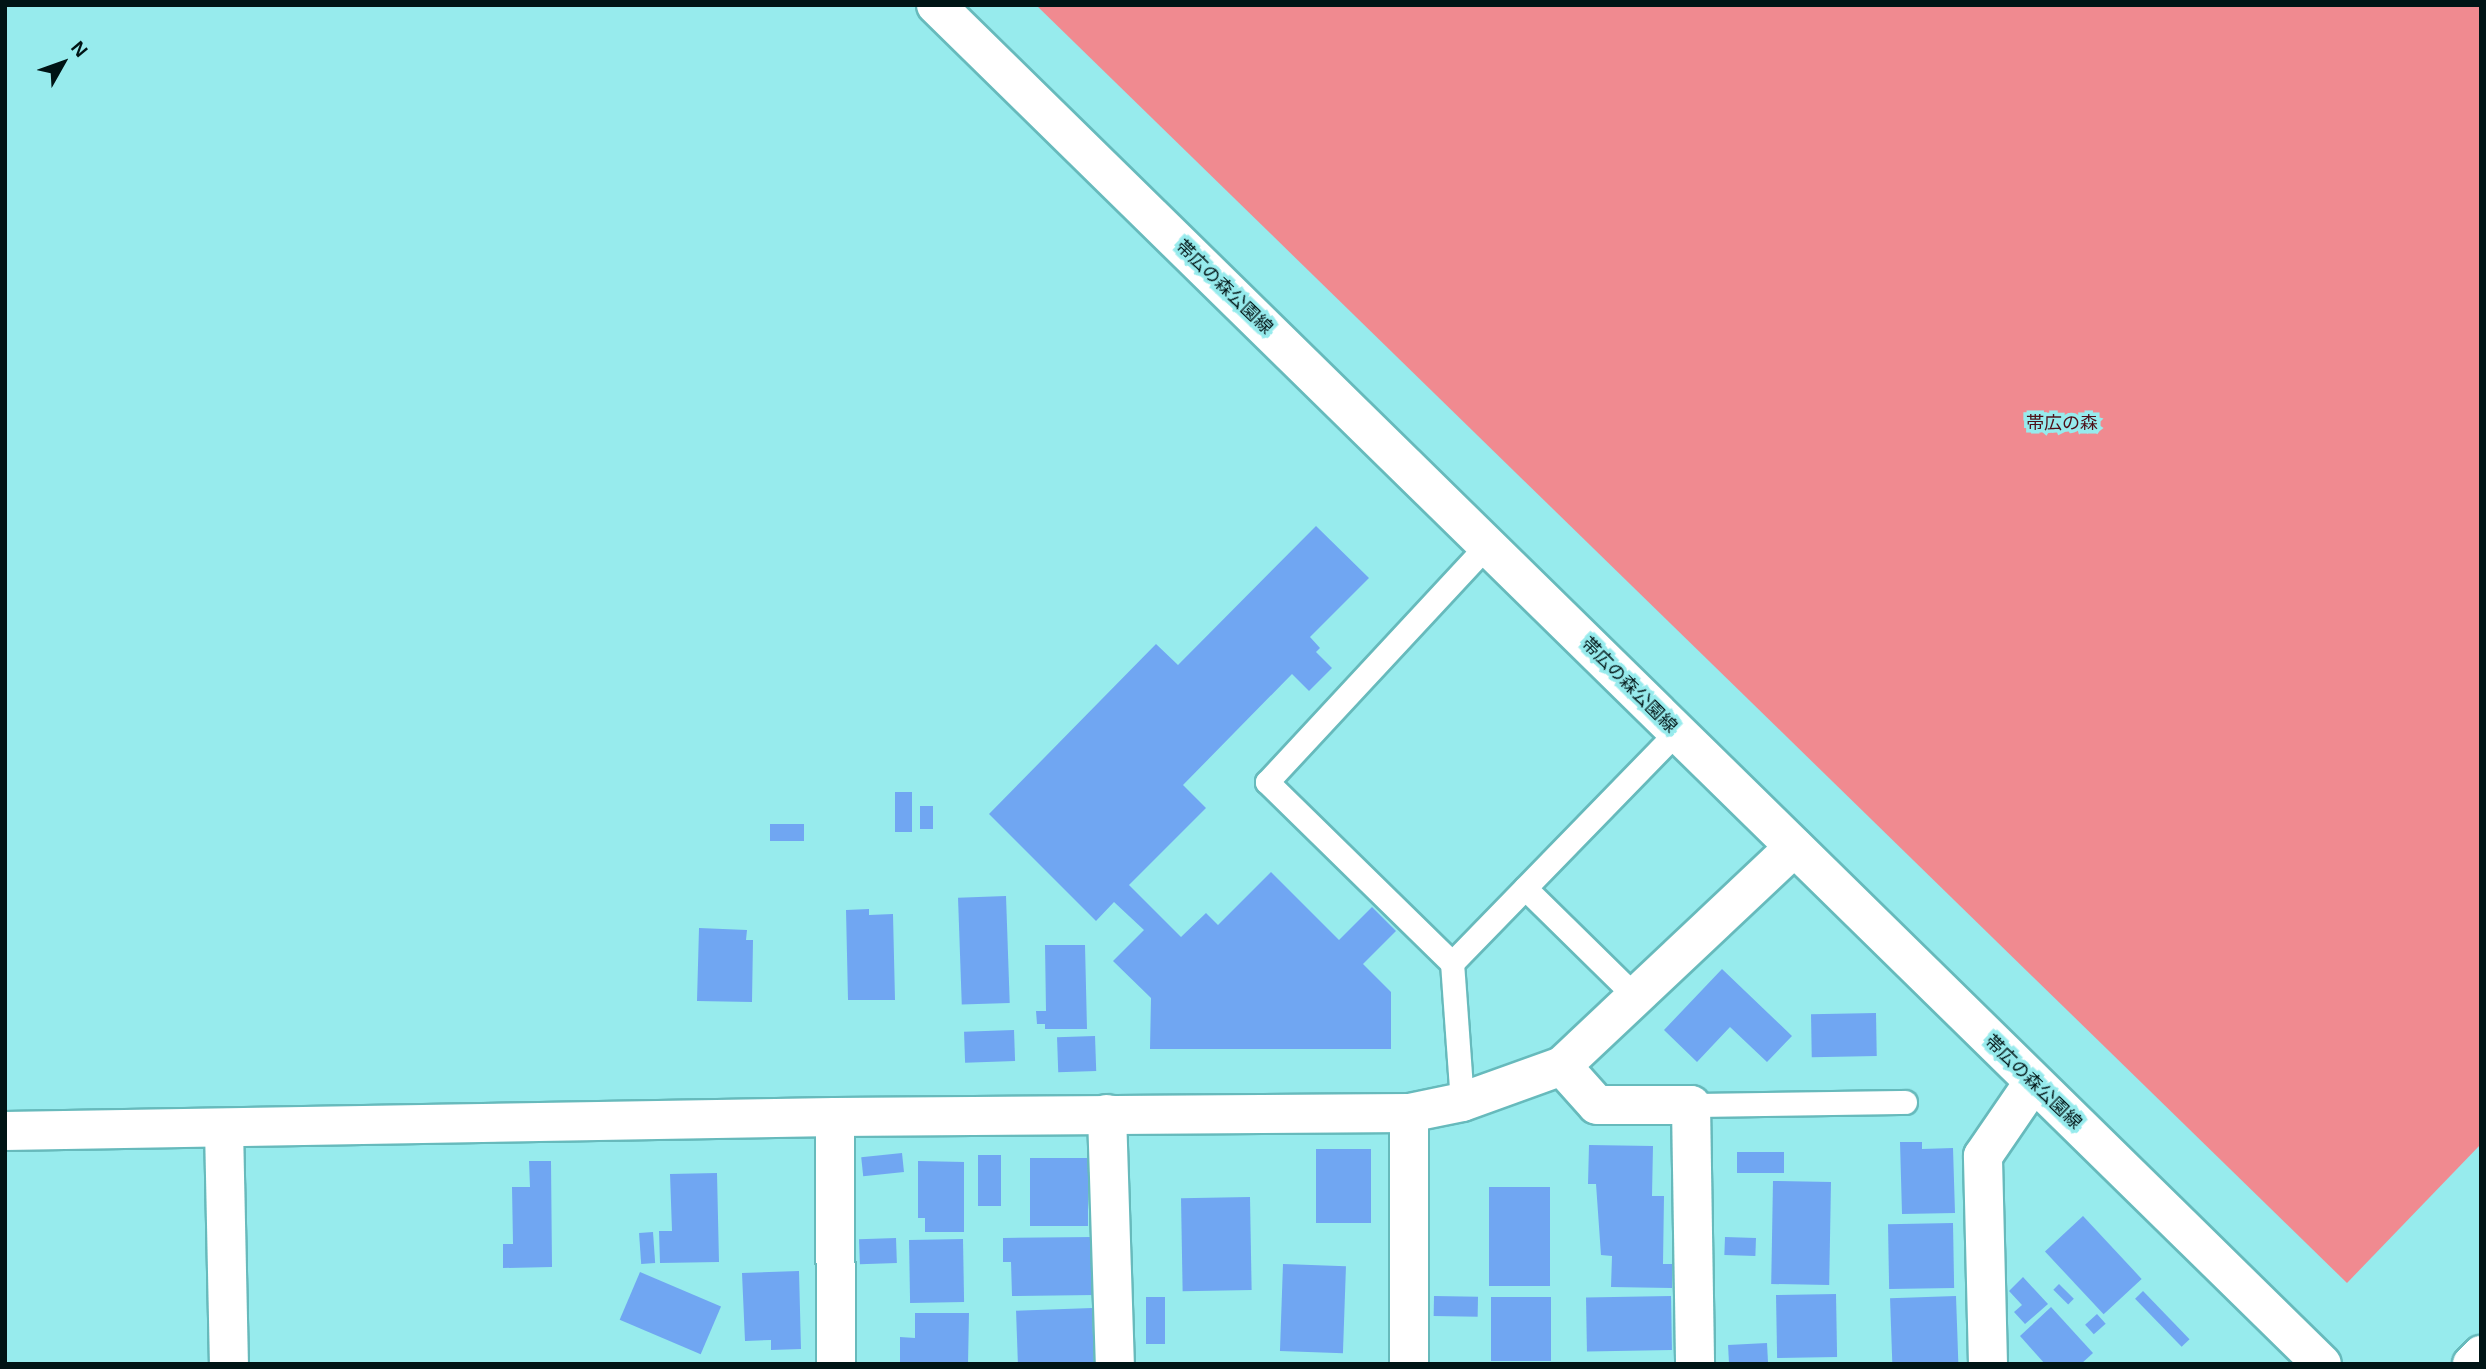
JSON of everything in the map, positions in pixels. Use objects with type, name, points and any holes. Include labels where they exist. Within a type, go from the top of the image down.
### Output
[{"type":"street","name":"帯広の森公園線","points":[[936,5],[2322,1364]]},
{"type":"street","points":[[5,1131],[835,1116],[1409,1113],[1462,1102],[1562,1066],[1794,847]]},
{"type":"street","points":[[1562,1066],[1597,1105],[1691,1105],[1695,1364]]},
{"type":"street","points":[[1988,1364],[1983,1156],[2033,1083]]},
{"type":"street","points":[[1409,1113],[1409,1364]]},
{"type":"street","points":[[1107,1114],[1115,1364]]},
{"type":"street","points":[[835,1116],[836,1364]]},
{"type":"street","points":[[224,1128],[229,1364]]},
{"type":"street","points":[[2472,1364],[2481,1355]]},
{"type":"lane","points":[[1462,1102],[1452,963],[1268,782],[1487,545]]},
{"type":"lane","points":[[1452,963],[1677,732]]},
{"type":"lane","points":[[1525,888],[1637,998]]},
{"type":"lane","points":[[1691,1105],[1905,1102]]},
{"type":"green space","name":"帯広の森","points":[[1036,5],[2481,5],[2481,1144],[2347,1283]]},
{"type":"building","points":[[1316,526],[1369,578],[1310,637],[1320,648],[1316,652],[1332,668],[1309,691],[1292,674],[1183,785],[1206,808],[1129,885],[1181,937],[1206,913],[1218,925],[1271,872],[1339,940],[1372,907],[1396,931],[1363,964],[1391,992],[1391,1049],[1150,1049],[1151,998],[1113,961],[1144,930],[1114,902],[1096,921],[989,814],[1156,644],[1178,665]]},
{"type":"building","points":[[895,792],[912,792],[912,832],[895,832]]},
{"type":"building","points":[[920,806],[933,806],[933,829],[920,829]]},
{"type":"building","points":[[770,824],[804,824],[804,841],[770,841]]},
{"type":"building","points":[[1006,896],[1010,1003],[962,1005],[958,898]]},
{"type":"building","points":[[869,909],[869,915],[893,914],[895,1000],[848,1000],[846,910]]},
{"type":"building","points":[[699,928],[747,930],[746,940],[753,940],[752,1002],[697,1001]]},
{"type":"building","points":[[1045,945],[1085,945],[1087,1029],[1045,1029],[1045,1024],[1037,1024],[1036,1011],[1046,1011]]},
{"type":"building","points":[[1722,969],[1792,1036],[1767,1062],[1730,1027],[1697,1062],[1664,1030]]},
{"type":"building","points":[[1876,1013],[1877,1056],[1812,1057],[1811,1014]]},
{"type":"building","points":[[1014,1030],[1015,1061],[965,1063],[964,1032]]},
{"type":"building","points":[[1095,1036],[1096,1071],[1058,1072],[1057,1037]]},
{"type":"building","points":[[1900,1142],[1922,1142],[1922,1149],[1953,1148],[1955,1213],[1902,1214]]},
{"type":"building","points":[[1589,1145],[1653,1146],[1652,1196],[1664,1196],[1663,1264],[1672,1264],[1672,1288],[1611,1287],[1612,1256],[1601,1255],[1596,1184],[1588,1184]]},
{"type":"building","points":[[1316,1149],[1371,1149],[1371,1223],[1316,1223]]},
{"type":"building","points":[[1737,1152],[1784,1152],[1784,1173],[1737,1173]]},
{"type":"building","points":[[902,1153],[904,1172],[863,1176],[861,1157]]},
{"type":"building","points":[[978,1155],[1001,1155],[1001,1206],[978,1206]]},
{"type":"building","points":[[1030,1158],[1088,1158],[1088,1226],[1030,1226]]},
{"type":"building","points":[[529,1161],[551,1161],[552,1267],[503,1268],[503,1244],[513,1244],[512,1187],[530,1187]]},
{"type":"building","points":[[918,1161],[964,1162],[964,1232],[925,1232],[925,1218],[918,1218]]},
{"type":"building","points":[[717,1173],[719,1262],[660,1263],[659,1231],[672,1231],[670,1174]]},
{"type":"building","points":[[1773,1181],[1831,1182],[1829,1285],[1771,1284]]},
{"type":"building","points":[[1489,1187],[1550,1187],[1550,1286],[1489,1286]]},
{"type":"building","points":[[1250,1197],[1252,1290],[1183,1291],[1181,1198]]},
{"type":"building","points":[[2083,1216],[2142,1279],[2104,1314],[2045,1251]]},
{"type":"building","points":[[1953,1223],[1954,1288],[1889,1289],[1888,1224]]},
{"type":"building","points":[[653,1232],[655,1263],[641,1264],[639,1233]]},
{"type":"building","points":[[1094,1237],[1095,1295],[1012,1296],[1011,1262],[1003,1262],[1003,1238]]},
{"type":"building","points":[[1725,1237],[1756,1238],[1755,1256],[1724,1255]]},
{"type":"building","points":[[896,1238],[897,1263],[860,1264],[859,1239]]},
{"type":"building","points":[[963,1239],[964,1302],[910,1303],[909,1240]]},
{"type":"building","points":[[1283,1264],[1346,1266],[1343,1353],[1280,1351]]},
{"type":"building","points":[[799,1271],[801,1349],[771,1350],[771,1340],[745,1341],[742,1273]]},
{"type":"building","points":[[640,1272],[721,1306],[701,1354],[620,1320]]},
{"type":"building","points":[[2023,1277],[2048,1304],[2025,1324],[2014,1312],[2022,1305],[2009,1291]]},
{"type":"building","points":[[2059,1284],[2074,1299],[2068,1305],[2053,1290]]},
{"type":"building","points":[[2143,1291],[2190,1339],[2182,1347],[2135,1299]]},
{"type":"building","points":[[1836,1294],[1837,1357],[1777,1358],[1776,1295]]},
{"type":"building","points":[[1434,1296],[1478,1297],[1478,1317],[1434,1316]]},
{"type":"building","points":[[1671,1296],[1672,1350],[1587,1351],[1586,1297]]},
{"type":"building","points":[[1956,1296],[1958,1364],[1892,1364],[1890,1298]]},
{"type":"building","points":[[1146,1297],[1165,1297],[1165,1344],[1146,1344]]},
{"type":"building","points":[[1491,1297],[1551,1297],[1551,1361],[1491,1361]]},
{"type":"building","points":[[2051,1307],[2093,1353],[2081,1364],[2045,1364],[2020,1336]]},
{"type":"building","points":[[1092,1308],[1094,1364],[1018,1364],[1016,1311]]},
{"type":"building","points":[[915,1313],[969,1313],[968,1364],[900,1364],[900,1337],[915,1338]]},
{"type":"building","points":[[2097,1314],[2106,1324],[2094,1334],[2085,1325]]},
{"type":"building","points":[[1767,1343],[1768,1364],[1729,1364],[1728,1345]]}]
